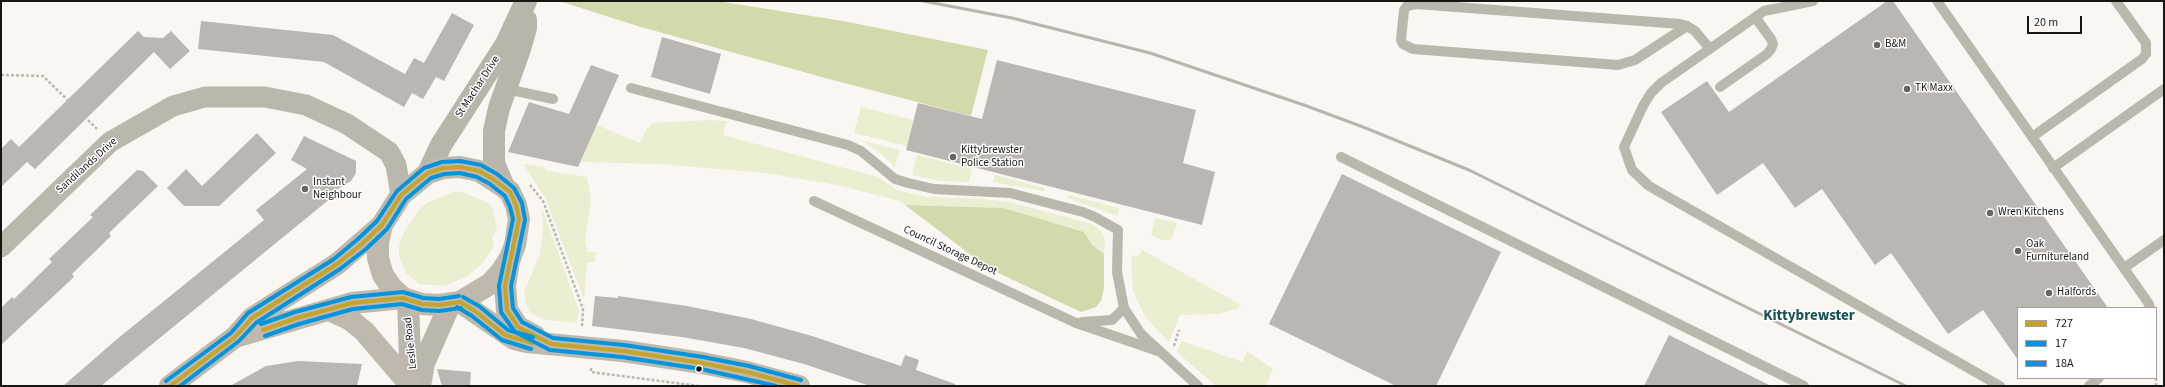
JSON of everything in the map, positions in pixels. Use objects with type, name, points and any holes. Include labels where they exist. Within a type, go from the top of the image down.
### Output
[{"type":"main road","name":"St Machar Drive","points":[[504,186],[494,164],[494,131],[499,108],[526,28],[526,1]]},
{"type":"main road","name":"St Machar Drive","points":[[428,173],[449,132],[498,57],[526,1]]},
{"type":"main road","points":[[170,386],[235,337],[252,318],[337,264],[382,225],[401,195],[428,173],[443,168],[460,167],[479,171],[504,186],[516,205],[519,218],[515,245],[510,258],[505,286],[507,310],[518,327],[551,344]]},
{"type":"main road","points":[[382,225],[378,243],[378,258],[383,275],[392,288],[405,299]]},
{"type":"main road","points":[[235,337],[352,304],[405,299],[422,304],[455,303],[490,284],[501,272],[510,258]]},
{"type":"main road","points":[[455,303],[514,339],[623,351],[702,363],[747,372],[797,386]]},
{"type":"main road","points":[[329,310],[349,319],[364,331],[411,386]]},
{"type":"street","name":"Sandilands Drive","points":[[1,246],[110,142],[173,106],[205,97],[265,96],[306,105],[347,124],[389,152],[396,165],[401,195]]},
{"type":"street","name":"Leslie Road","points":[[405,299],[410,359],[417,386]]},
{"type":"street","name":"Leslie Road","points":[[420,386],[424,363],[455,303]]},
{"type":"lane","points":[[1813,1],[1772,8],[1755,17],[1666,79],[1651,93],[1624,147],[1632,170],[1649,186],[2000,386]]},
{"type":"lane","points":[[1937,1],[2150,307]]},
{"type":"lane","points":[[2032,137],[2142,59],[2146,54],[2146,43],[2116,1]]},
{"type":"lane","points":[[1687,26],[1635,60],[1618,66],[1413,49],[1403,44],[1401,40],[1404,10],[1407,6],[1416,4],[1687,26],[1695,31],[1710,48]]},
{"type":"lane","points":[[1720,87],[1772,49],[1773,44],[1771,39],[1755,17]]},
{"type":"lane","points":[[508,85],[516,91],[553,99]]},
{"type":"lane","points":[[631,88],[848,145],[861,152],[895,179],[908,183],[934,189],[1010,193],[1089,214],[1118,230],[1117,272],[1124,308],[1141,334],[1198,386]]},
{"type":"lane","points":[[2053,168],[2164,89]]},
{"type":"lane","points":[[1340,157],[1804,386]]},
{"type":"lane","name":"Council Storage Depot","points":[[814,201],[1076,323],[1161,352]]},
{"type":"lane","points":[[2124,268],[2164,240]]},
{"type":"lane","points":[[1076,323],[1112,320],[1124,308]]},
{"type":"lane","points":[[2089,386],[2098,379]]},
{"type":"path","points":[[1,75],[43,76],[110,142]]},
{"type":"path","points":[[526,179],[543,201],[583,309],[581,330],[587,331]]},
{"type":"path","points":[[590,372],[699,386]]},
{"type":"green space","points":[[559,1],[717,1],[843,21],[988,50],[971,116],[829,79],[641,27]]},
{"type":"green space","points":[[861,107],[913,120],[907,146],[854,133]]},
{"type":"green space","points":[[709,120],[727,121],[723,135],[878,177],[897,190],[927,197],[982,199],[1010,202],[1092,224],[1101,231],[1105,240],[1104,254],[1092,245],[1084,232],[1004,208],[905,205],[900,201],[837,185],[765,173],[660,164],[580,162],[597,125],[640,143],[646,130],[653,123]]},
{"type":"green space","points":[[863,141],[900,150],[895,167],[880,153]]},
{"type":"green space","points":[[917,155],[972,169],[969,182],[939,181],[912,175]]},
{"type":"green space","points":[[524,165],[544,167],[548,171],[587,177],[591,200],[585,243],[588,252],[596,252],[595,262],[587,262],[584,299],[545,198]]},
{"type":"green space","points":[[995,175],[1044,188],[1044,191],[993,182]]},
{"type":"green space","points":[[455,191],[465,193],[488,203],[493,208],[497,228],[492,238],[494,246],[483,263],[466,277],[445,286],[419,284],[406,273],[399,257],[399,246],[404,232],[417,212],[427,203]]},
{"type":"green space","points":[[1069,195],[1119,208],[1117,216],[1068,198]]},
{"type":"green space","points":[[905,205],[1004,208],[1084,232],[1092,245],[1104,254],[1104,288],[1101,301],[1096,307],[1081,312],[988,268]]},
{"type":"green space","points":[[542,208],[579,311],[577,323],[548,320],[537,317],[529,311],[526,303],[524,292],[540,254],[543,231]]},
{"type":"green space","points":[[1155,218],[1177,223],[1173,237],[1170,240],[1161,240],[1151,234]]},
{"type":"green space","points":[[1142,250],[1241,305],[1237,309],[1218,314],[1180,315],[1169,342],[1145,317],[1133,291],[1131,258],[1134,255],[1138,257]]},
{"type":"green space","points":[[1181,341],[1243,362],[1247,351],[1273,369],[1266,386],[1216,386],[1177,352]]},
{"type":"building","points":[[1887,1],[1893,1],[2107,307],[2017,307],[2017,359],[1983,310],[1948,334],[1891,253],[1875,265],[1822,189],[1795,208],[1763,163],[1717,195],[1661,112],[1707,81],[1729,112]]},
{"type":"building","points":[[452,13],[474,25],[444,81],[436,77],[423,99],[412,93],[404,107],[324,62],[198,49],[201,21],[333,35],[405,74],[414,58],[424,63]]},
{"type":"building","points":[[138,31],[144,37],[163,38],[171,31],[190,51],[170,69],[154,52],[35,169],[27,162],[1,187],[1,149],[11,139],[19,147]]},
{"type":"building","points":[[662,37],[721,54],[710,94],[651,77]]},
{"type":"building","points":[[997,60],[1196,110],[1183,163],[1215,172],[1202,225],[906,150],[918,103],[982,119]]},
{"type":"building","points":[[591,65],[619,75],[578,167],[508,152],[529,102],[569,114]]},
{"type":"building","points":[[257,133],[276,153],[219,206],[184,206],[167,188],[186,169],[202,186]]},
{"type":"building","points":[[304,136],[356,161],[356,173],[351,181],[328,195],[331,198],[101,386],[63,386],[116,340],[264,220],[256,210],[307,169],[291,160]]},
{"type":"building","points":[[137,170],[143,171],[158,186],[109,233],[111,236],[72,274],[74,277],[1,345],[1,308],[12,297],[14,299],[52,262],[49,259],[93,217],[90,215]]},
{"type":"building","points":[[1342,174],[1501,252],[1436,386],[1396,386],[1269,324]]},
{"type":"building","points":[[595,296],[618,298],[618,296],[687,306],[751,319],[812,336],[901,366],[905,355],[919,360],[916,370],[955,384],[955,386],[870,386],[804,364],[744,348],[682,337],[592,326]]},
{"type":"building","points":[[1669,335],[1771,386],[1644,386]]},
{"type":"building","points":[[298,361],[362,364],[357,386],[230,386],[266,366]]},
{"type":"building","points":[[437,369],[471,372],[470,386],[442,386]]},
{"type":"railway","points":[[923,1],[1012,18],[1150,53],[1304,105],[1363,127],[1469,170],[1906,386]]},
{"type":"transit line","name":"18A","points":[[166,381],[231,333],[248,313],[334,259],[377,221],[397,191],[424,168],[442,162],[460,161],[481,165],[497,174],[514,188],[522,203],[525,220],[511,286],[513,308],[522,322],[553,338],[624,345],[703,357],[749,366],[801,380]]},
{"type":"transit line","name":"727","points":[[170,386],[235,337],[252,318],[337,264],[362,244],[382,225],[401,195],[428,173],[443,168],[460,167],[479,171],[493,179],[510,192],[516,205],[519,219],[505,286],[507,310],[518,327],[551,344],[623,351],[702,363],[747,372],[799,386]]},
{"type":"transit line","name":"17","points":[[180,386],[239,341],[256,323],[340,269],[366,249],[387,229],[406,199],[431,178],[444,174],[460,173],[477,177],[490,184],[505,196],[510,207],[513,219],[499,286],[501,312],[515,332],[550,350],[622,357],[701,369],[776,386]]},
{"type":"transit line","name":"18A","points":[[261,324],[295,312],[351,297],[403,292],[423,298],[439,299],[459,296]]},
{"type":"transit line","name":"18A","points":[[463,297],[479,306],[508,330],[533,337]]},
{"type":"transit line","name":"727","points":[[263,330],[297,318],[352,303],[403,298],[422,304],[439,305],[460,302]]},
{"type":"transit line","name":"727","points":[[460,302],[475,311],[505,335],[532,343]]},
{"type":"transit line","name":"17","points":[[265,336],[299,324],[353,309],[402,304],[422,310],[439,311],[461,308]]},
{"type":"transit line","name":"17","points":[[457,307],[472,316],[502,340],[531,349]]},
{"type":"place","name":"B&M","points":[[1877,45]]},
{"type":"place","name":"TK Maxx","points":[[1907,89]]},
{"type":"place","name":"Kittybrewster Police Station","points":[[953,157]]},
{"type":"place","name":"Instant Neighbour","points":[[305,189]]},
{"type":"place","name":"Wren Kitchens","points":[[1990,213]]},
{"type":"place","name":"Oak Furnitureland","points":[[2018,251]]},
{"type":"place","name":"Halfords","points":[[2049,293]]},
{"type":"district","name":"Kittybrewster","points":[[1809,317]]}]
